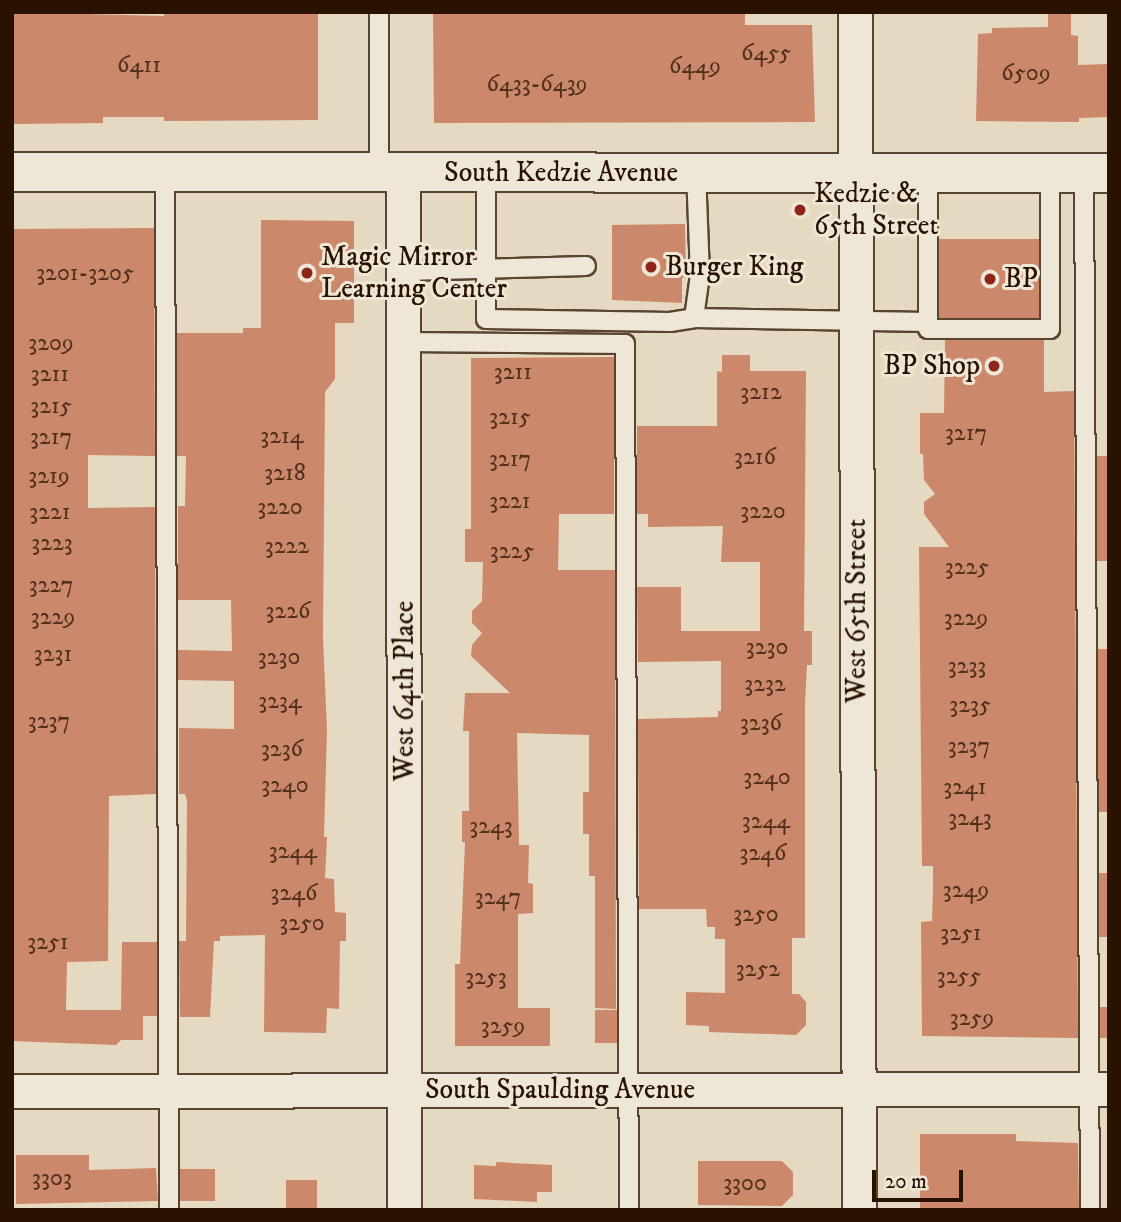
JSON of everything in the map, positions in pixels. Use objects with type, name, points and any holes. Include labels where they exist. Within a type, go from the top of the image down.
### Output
[{"type":"main road","name":"South Kedzie Avenue","points":[[12,172],[1081,173]]},
{"type":"street","name":"West 65th Street","points":[[855,12],[859,1210]]},
{"type":"street","name":"West 64th Place","points":[[391,173],[404,271],[405,342],[404,1210]]},
{"type":"street","name":"South Spaulding Avenue","points":[[12,1091],[1099,1089]]},
{"type":"lane","points":[[379,12],[391,173]]},
{"type":"lane","points":[[165,172],[169,1210]]},
{"type":"lane","points":[[486,173],[486,319],[670,323],[694,318],[928,322]]},
{"type":"lane","points":[[694,318],[700,275],[696,173]]},
{"type":"lane","points":[[928,173],[928,329],[1050,329],[1081,173]]},
{"type":"lane","points":[[1081,173],[1099,1089],[1090,1210]]},
{"type":"lane","points":[[404,271],[586,266]]},
{"type":"lane","points":[[405,342],[625,344],[629,1210]]},
{"type":"building","points":[[12,12],[164,16],[164,12],[318,12],[318,120],[164,121],[164,117],[103,117],[103,123],[12,124]]},
{"type":"building","points":[[433,12],[745,12],[745,25],[812,25],[815,122],[434,123]]},
{"type":"building","points":[[1048,12],[1071,12],[1071,35],[1078,36],[1078,65],[1109,64],[1109,117],[1079,118],[1079,122],[976,121],[978,34],[992,33],[992,28],[1048,27]]},
{"type":"building","points":[[261,220],[354,221],[354,323],[335,323],[335,379],[325,392],[325,878],[334,879],[335,912],[346,913],[346,941],[340,941],[339,1009],[327,1008],[326,1033],[264,1032],[265,935],[220,936],[220,941],[214,941],[210,1017],[180,1017],[179,941],[186,941],[187,801],[185,794],[179,794],[179,728],[234,729],[234,681],[178,680],[178,650],[232,651],[231,600],[178,600],[178,506],[185,506],[186,456],[177,456],[177,333],[243,333],[243,328],[261,328]]},
{"type":"building","name":"Burger King","points":[[685,224],[686,277],[682,278],[682,303],[612,300],[612,225]]},
{"type":"building","points":[[154,228],[155,456],[88,455],[88,508],[155,507],[156,794],[109,796],[108,961],[67,962],[66,1010],[121,1010],[122,942],[157,942],[157,1016],[143,1016],[143,1040],[121,1040],[116,1045],[12,1041],[12,229]]},
{"type":"building","name":"BP","points":[[939,239],[1039,239],[1039,318],[939,318]]},
{"type":"building","points":[[945,340],[1044,340],[1044,392],[1074,391],[1078,1038],[922,1036],[921,922],[932,921],[933,866],[922,866],[919,547],[949,547],[924,514],[924,502],[935,494],[924,480],[923,454],[920,454],[920,413],[944,413]]},
{"type":"building","points":[[722,355],[750,355],[750,371],[806,371],[804,631],[812,631],[812,665],[807,665],[805,703],[805,938],[792,938],[792,994],[799,994],[806,1002],[806,1025],[796,1035],[709,1032],[709,1026],[686,1025],[686,992],[725,993],[725,939],[715,939],[715,927],[707,927],[706,909],[639,909],[638,719],[718,717],[718,711],[721,711],[721,661],[638,662],[637,587],[681,587],[681,631],[760,631],[760,562],[721,562],[723,526],[648,527],[648,514],[637,514],[637,426],[717,426],[717,371],[722,372]]},
{"type":"building","points":[[614,357],[614,514],[559,514],[558,570],[615,570],[616,1009],[595,1008],[595,876],[589,876],[589,834],[583,834],[583,792],[589,792],[589,735],[517,733],[519,845],[529,845],[528,883],[533,884],[533,913],[518,914],[518,1008],[550,1008],[550,1046],[455,1046],[455,964],[460,964],[465,842],[462,842],[462,811],[469,811],[469,731],[463,731],[465,693],[510,693],[471,656],[472,645],[482,633],[472,623],[472,611],[482,601],[483,562],[465,562],[465,529],[471,529],[471,358]]},
{"type":"building","points":[[1097,456],[1109,456],[1109,561],[1097,561]]},
{"type":"building","points":[[1098,649],[1109,649],[1109,812],[1098,812]]},
{"type":"building","points":[[1099,873],[1109,873],[1109,937],[1099,937]]},
{"type":"building","points":[[1100,1007],[1109,1007],[1109,1038],[1100,1038]]},
{"type":"building","points":[[595,1010],[617,1010],[617,1043],[595,1043]]},
{"type":"building","points":[[920,1134],[1016,1134],[1016,1141],[1078,1143],[1079,1210],[920,1210]]},
{"type":"building","points":[[16,1155],[89,1155],[89,1170],[156,1168],[158,1201],[16,1204]]},
{"type":"building","points":[[698,1161],[782,1161],[793,1172],[793,1195],[782,1206],[698,1205]]},
{"type":"building","points":[[496,1162],[552,1165],[552,1192],[537,1192],[537,1202],[474,1199],[474,1165],[496,1166]]},
{"type":"building","points":[[180,1169],[215,1169],[215,1201],[180,1201]]},
{"type":"building","points":[[286,1180],[317,1180],[317,1210],[286,1210]]},
{"type":"place","name":"Kedzie & 65th Street","points":[[800,210]]},
{"type":"place","name":"Burger King","points":[[651,267]]},
{"type":"place","name":"Magic Mirror Learning Center","points":[[307,273]]},
{"type":"place","name":"BP","points":[[990,279]]},
{"type":"place","name":"BP Shop","points":[[994,366]]}]
